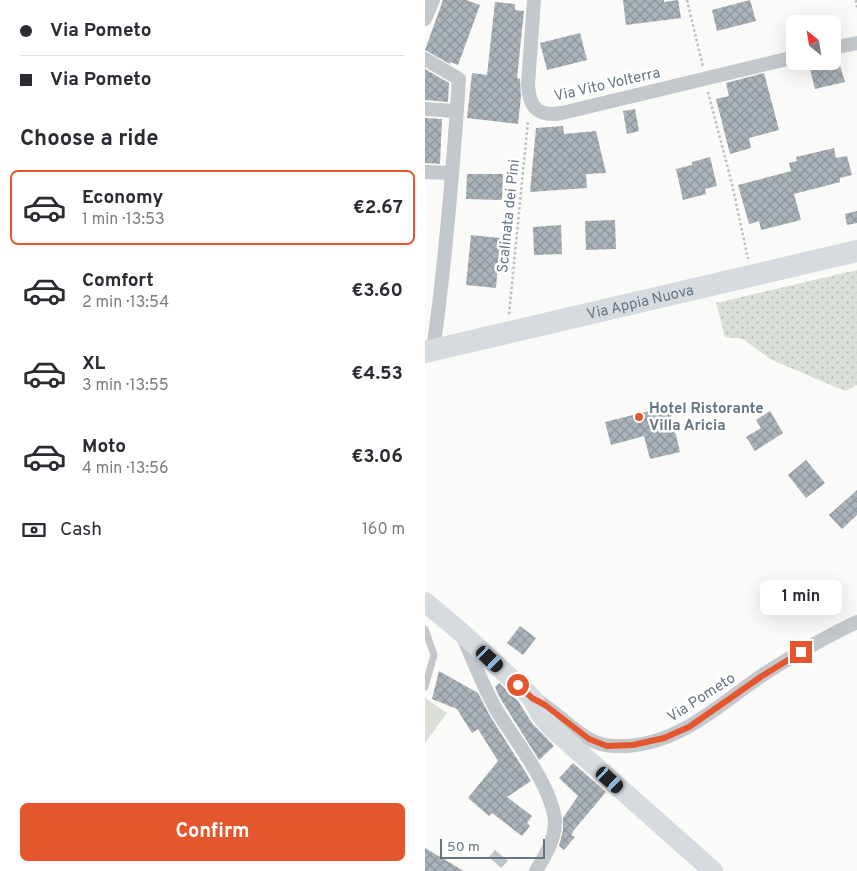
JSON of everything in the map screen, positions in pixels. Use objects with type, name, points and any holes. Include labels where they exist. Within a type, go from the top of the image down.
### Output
[{"type":"main road","name":"Via Appia Nuova","points":[[429,351],[857,251]]},
{"type":"street","points":[[425,19],[433,0]]},
{"type":"street","points":[[530,102],[528,84],[534,0]]},
{"type":"street","points":[[841,46],[857,43]]},
{"type":"street","points":[[425,59],[459,79],[452,173],[438,311],[429,351]]},
{"type":"street","name":"Via Vito Volterra","points":[[530,102],[541,113],[556,114],[786,59]]},
{"type":"street","points":[[425,109],[457,111]]},
{"type":"street","points":[[425,172],[452,173]]},
{"type":"street","points":[[425,602],[462,633],[532,698],[551,728],[713,871]]},
{"type":"street","name":"Via Pometo","points":[[532,698],[545,705],[581,734],[599,744],[616,746],[642,744],[673,735],[689,727],[774,668],[857,622]]},
{"type":"street","points":[[462,633],[487,693],[537,775],[552,808],[555,821],[553,836],[536,871]]},
{"type":"lane","points":[[425,629],[434,655],[425,687]]},
{"type":"path","points":[[687,0],[700,57]]},
{"type":"path","points":[[856,0],[857,8]]},
{"type":"path","points":[[707,89],[732,184],[752,275]]},
{"type":"path","name":"Scalinata dei Pini","points":[[508,332],[530,102]]},
{"type":"shaded area","points":[[857,270],[857,385],[845,391],[770,359],[743,339],[725,337],[716,303]]},
{"type":"shaded area","points":[[425,698],[447,713],[425,743]]},
{"type":"shaded area","points":[[495,850],[508,861],[501,868],[489,857]]},
{"type":"building","points":[[443,0],[466,0],[480,5],[458,65],[450,62],[450,64],[425,50]]},
{"type":"building","points":[[623,0],[664,0],[664,2],[678,0],[681,18],[626,25]]},
{"type":"building","points":[[750,0],[756,21],[717,31],[712,10]]},
{"type":"building","points":[[495,2],[515,4],[515,10],[524,11],[517,78],[520,79],[521,97],[518,124],[467,118],[472,73],[487,75]]},
{"type":"building","points":[[580,33],[587,60],[547,70],[540,43]]},
{"type":"building","points":[[425,69],[449,83],[448,102],[425,100]]},
{"type":"building","points":[[841,69],[845,82],[815,89],[810,70]]},
{"type":"building","points":[[764,73],[779,130],[749,138],[751,148],[730,154],[716,99],[729,96],[726,83]]},
{"type":"building","points":[[635,109],[639,131],[627,134],[623,111]]},
{"type":"building","points":[[425,118],[442,119],[440,164],[425,163]]},
{"type":"building","points":[[563,126],[564,134],[596,131],[606,173],[586,174],[587,188],[530,192],[536,128]]},
{"type":"building","points":[[834,148],[836,158],[847,156],[852,175],[840,178],[840,182],[794,194],[801,220],[761,230],[759,221],[749,224],[738,185],[791,171],[789,163],[797,161],[796,157]]},
{"type":"building","points":[[710,157],[717,186],[705,189],[706,194],[683,200],[676,169],[692,165],[692,162]]},
{"type":"building","points":[[467,174],[503,174],[502,200],[466,199]]},
{"type":"building","points":[[857,211],[857,223],[847,225],[845,214]]},
{"type":"building","points":[[615,220],[616,249],[586,250],[585,221]]},
{"type":"building","points":[[561,225],[562,254],[534,255],[533,227]]},
{"type":"building","points":[[471,235],[500,238],[496,288],[466,285]]},
{"type":"building","points":[[669,406],[680,452],[650,459],[644,436],[611,445],[605,422]]},
{"type":"building","points":[[770,411],[783,433],[755,451],[746,437],[761,428],[756,420]]},
{"type":"building","points":[[806,460],[825,483],[806,498],[788,475]]},
{"type":"building","points":[[857,490],[857,515],[842,529],[829,515]]},
{"type":"building","points":[[520,626],[536,638],[523,655],[507,643]]},
{"type":"building","points":[[439,671],[478,693],[490,716],[531,781],[507,797],[532,816],[527,823],[530,826],[522,836],[492,813],[489,816],[468,798],[498,761],[478,729],[472,733],[457,709],[432,699]]},
{"type":"building","points":[[499,683],[518,701],[532,723],[554,746],[539,760],[500,698],[495,687]]},
{"type":"building","points":[[573,763],[606,792],[574,830],[571,835],[575,837],[564,850],[559,846],[563,830],[563,818],[578,796],[559,778]]},
{"type":"building","points":[[425,848],[464,871],[425,871]]},
{"type":"place","name":"Hotel Ristorante Villa Aricia","points":[[639,417]]},
{"type":"route","points":[[518,685],[532,698],[545,705],[581,734],[599,744],[607,746],[642,744],[680,732],[698,722],[762,676],[801,652]]}]
